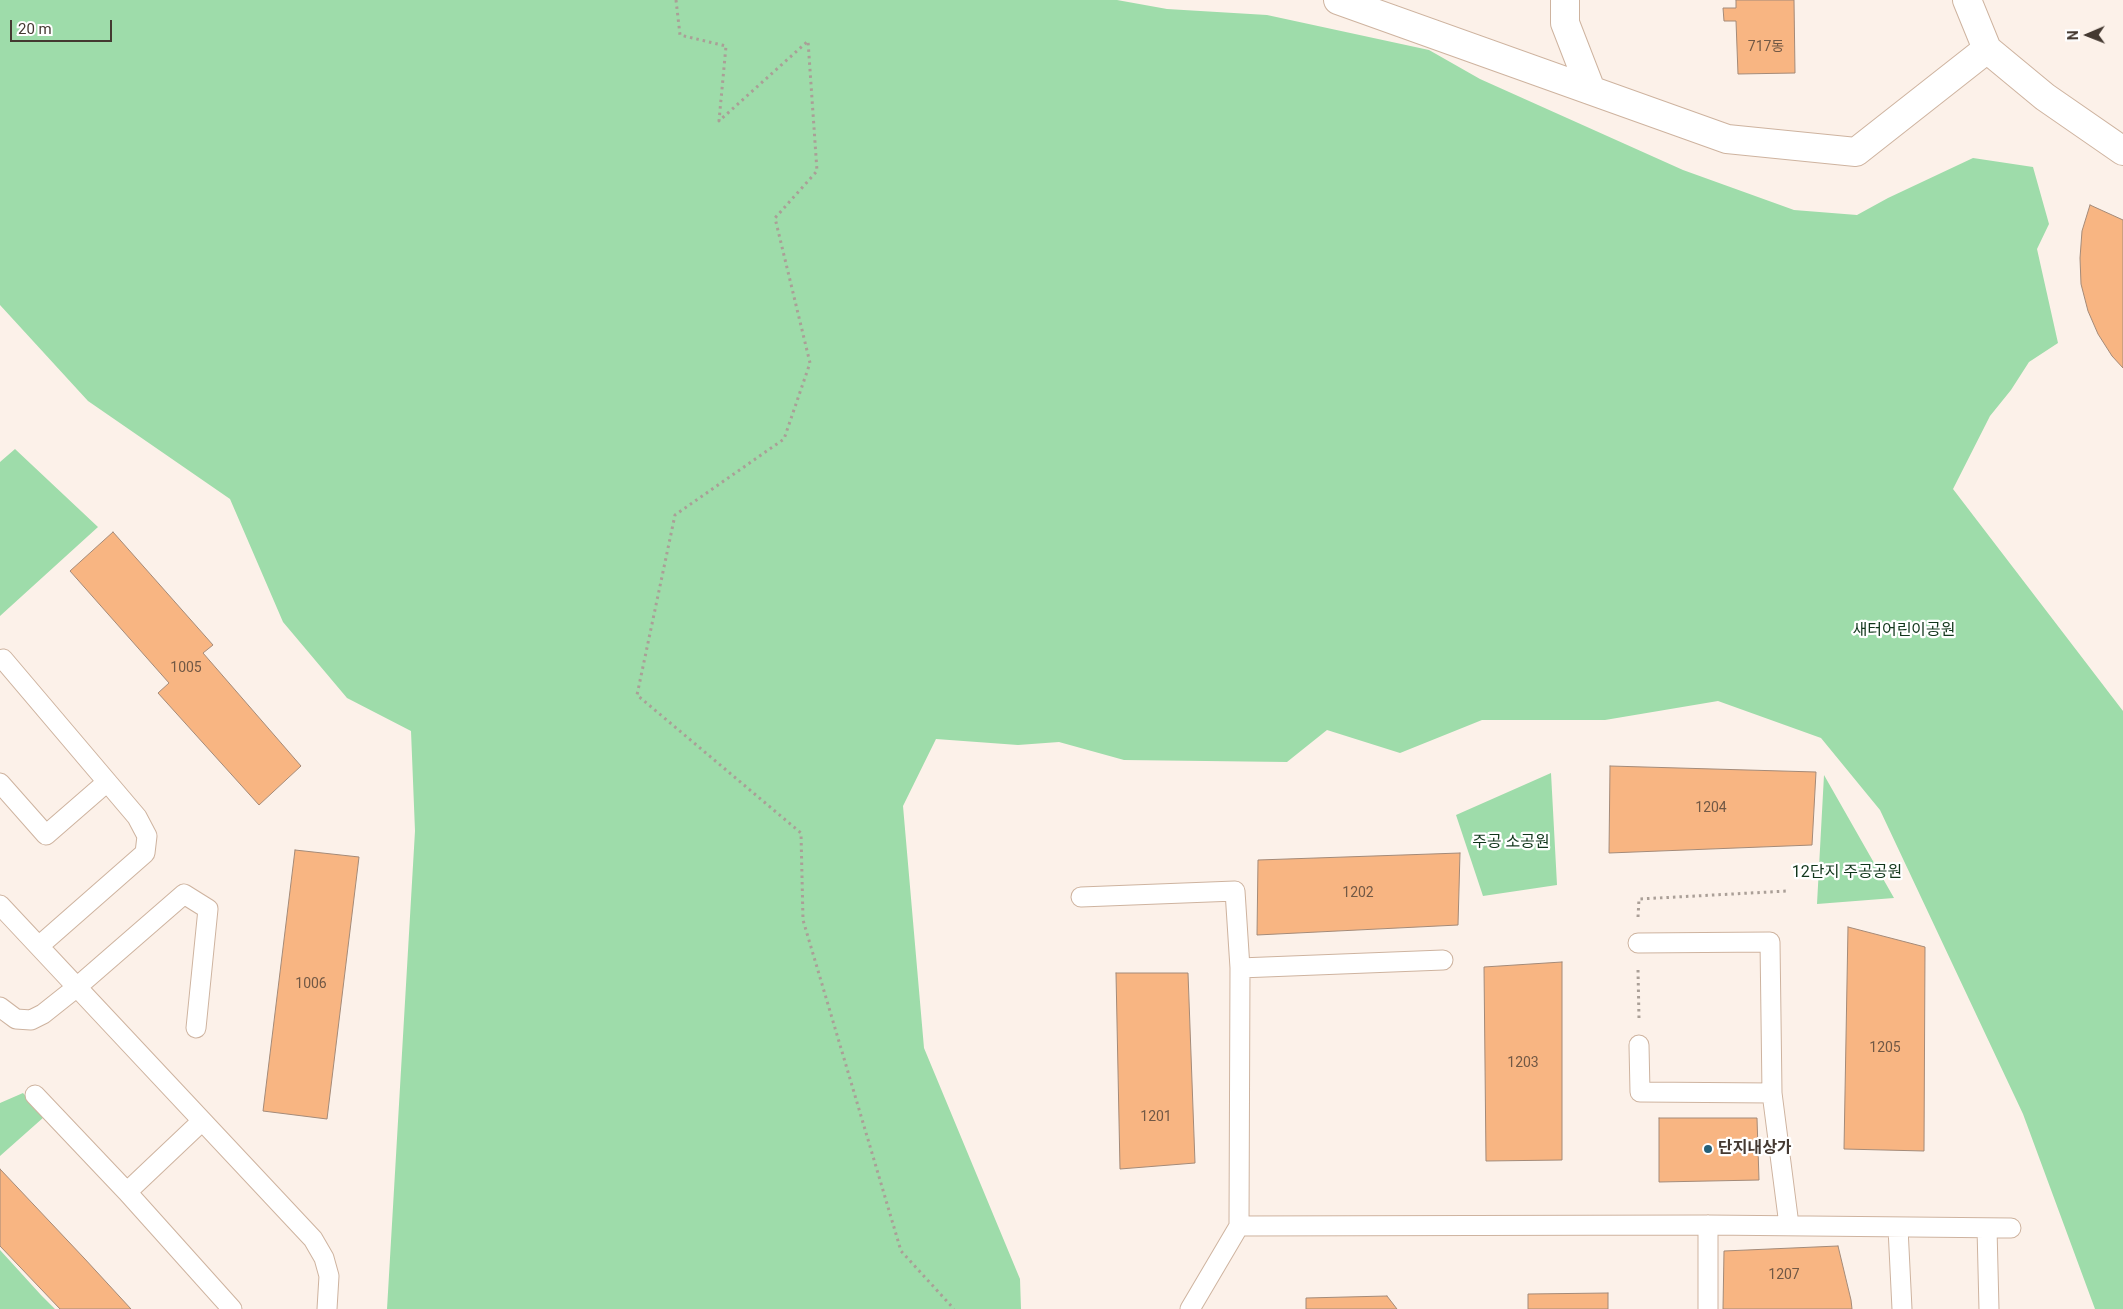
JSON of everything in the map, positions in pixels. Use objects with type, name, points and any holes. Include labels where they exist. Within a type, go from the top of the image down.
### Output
[{"type":"street","points":[[1338,0],[1727,139],[1856,152],[1987,49]]},
{"type":"street","points":[[1565,0],[1565,23],[1590,90]]},
{"type":"street","points":[[1968,0],[1987,49],[2045,97],[2123,151]]},
{"type":"lane","points":[[0,662],[3,659],[137,817],[147,836],[145,853],[39,946]]},
{"type":"lane","points":[[0,783],[46,834],[107,782]]},
{"type":"lane","points":[[1081,896],[1236,891],[1240,968],[1239,1226],[1190,1309]]},
{"type":"lane","points":[[0,1006],[16,1019],[31,1020],[43,1014],[184,894],[208,909],[196,1028]]},
{"type":"lane","points":[[0,905],[312,1239],[324,1258],[329,1276],[327,1309]]},
{"type":"lane","points":[[1638,942],[1770,942],[1772,1093],[1789,1226]]},
{"type":"lane","points":[[1240,968],[1443,960]]},
{"type":"lane","points":[[1639,1045],[1640,1092],[1772,1093]]},
{"type":"lane","points":[[35,1094],[127,1192],[232,1309]]},
{"type":"lane","points":[[127,1192],[202,1120]]},
{"type":"lane","points":[[1239,1226],[1708,1225],[2011,1228]]},
{"type":"lane","points":[[1708,1225],[1708,1309]]},
{"type":"lane","points":[[1898,1228],[1902,1309]]},
{"type":"lane","points":[[1987,1228],[1990,1309]]},
{"type":"path","points":[[676,0],[680,35],[726,46],[719,121],[808,41],[817,171],[775,218],[810,363],[784,439],[675,515],[637,695],[801,833],[803,920],[901,1251],[954,1309]]},
{"type":"path","points":[[1639,899],[1788,891]]},
{"type":"green space","name":"새터어린이공원","points":[[0,0],[1117,0],[1167,9],[1267,15],[1429,50],[1480,79],[1683,170],[1794,210],[1857,215],[1888,198],[1973,158],[2033,167],[2049,224],[2037,249],[2058,343],[2029,362],[2011,390],[1990,416],[1953,489],[2123,711],[2123,1309],[2095,1309],[2023,1114],[1880,810],[1821,738],[1718,701],[1605,720],[1482,720],[1400,753],[1327,730],[1287,762],[1124,760],[1059,742],[1018,745],[936,739],[903,806],[924,1048],[1020,1279],[1021,1309],[387,1309],[415,831],[411,731],[347,698],[283,622],[230,499],[88,401],[0,305]]},
{"type":"green space","points":[[15,449],[98,527],[0,616],[0,462]]},
{"type":"green space","name":"주공 소공원","points":[[1551,773],[1557,885],[1483,896],[1456,815]]},
{"type":"green space","name":"12단지 주공공원","points":[[1824,775],[1894,898],[1817,904]]},
{"type":"green space","points":[[23,1093],[44,1117],[0,1156],[0,1103]]},
{"type":"green space","points":[[0,1250],[41,1295],[55,1309],[0,1309]]},
{"type":"building","points":[[1736,0],[1794,0],[1795,73],[1738,74],[1736,21],[1724,21],[1723,8],[1736,8]]},
{"type":"building","points":[[2090,205],[2123,220],[2123,368],[2112,356],[2098,334],[2088,311],[2081,284],[2082,231]]},
{"type":"building","points":[[113,532],[213,645],[203,653],[301,766],[259,805],[158,693],[169,683],[70,571]]},
{"type":"building","points":[[1610,766],[1816,772],[1812,845],[1609,853]]},
{"type":"building","points":[[295,850],[359,857],[327,1119],[263,1111]]},
{"type":"building","points":[[1460,853],[1458,925],[1257,935],[1258,860]]},
{"type":"building","points":[[1848,927],[1925,947],[1924,1151],[1844,1149]]},
{"type":"building","points":[[1562,962],[1562,1160],[1486,1161],[1484,967]]},
{"type":"building","points":[[1116,973],[1188,973],[1195,1163],[1120,1169]]},
{"type":"building","name":"단지내상가","points":[[1659,1118],[1757,1118],[1759,1180],[1659,1182]]},
{"type":"building","points":[[0,1169],[131,1309],[60,1309],[0,1246]]},
{"type":"building","points":[[1838,1246],[1852,1309],[1723,1309],[1724,1251]]},
{"type":"building","points":[[1608,1293],[1608,1309],[1528,1309],[1528,1294]]},
{"type":"building","points":[[1387,1296],[1397,1309],[1306,1309],[1306,1298]]},
{"type":"place","name":"단지내상가","points":[[1708,1149]]}]
